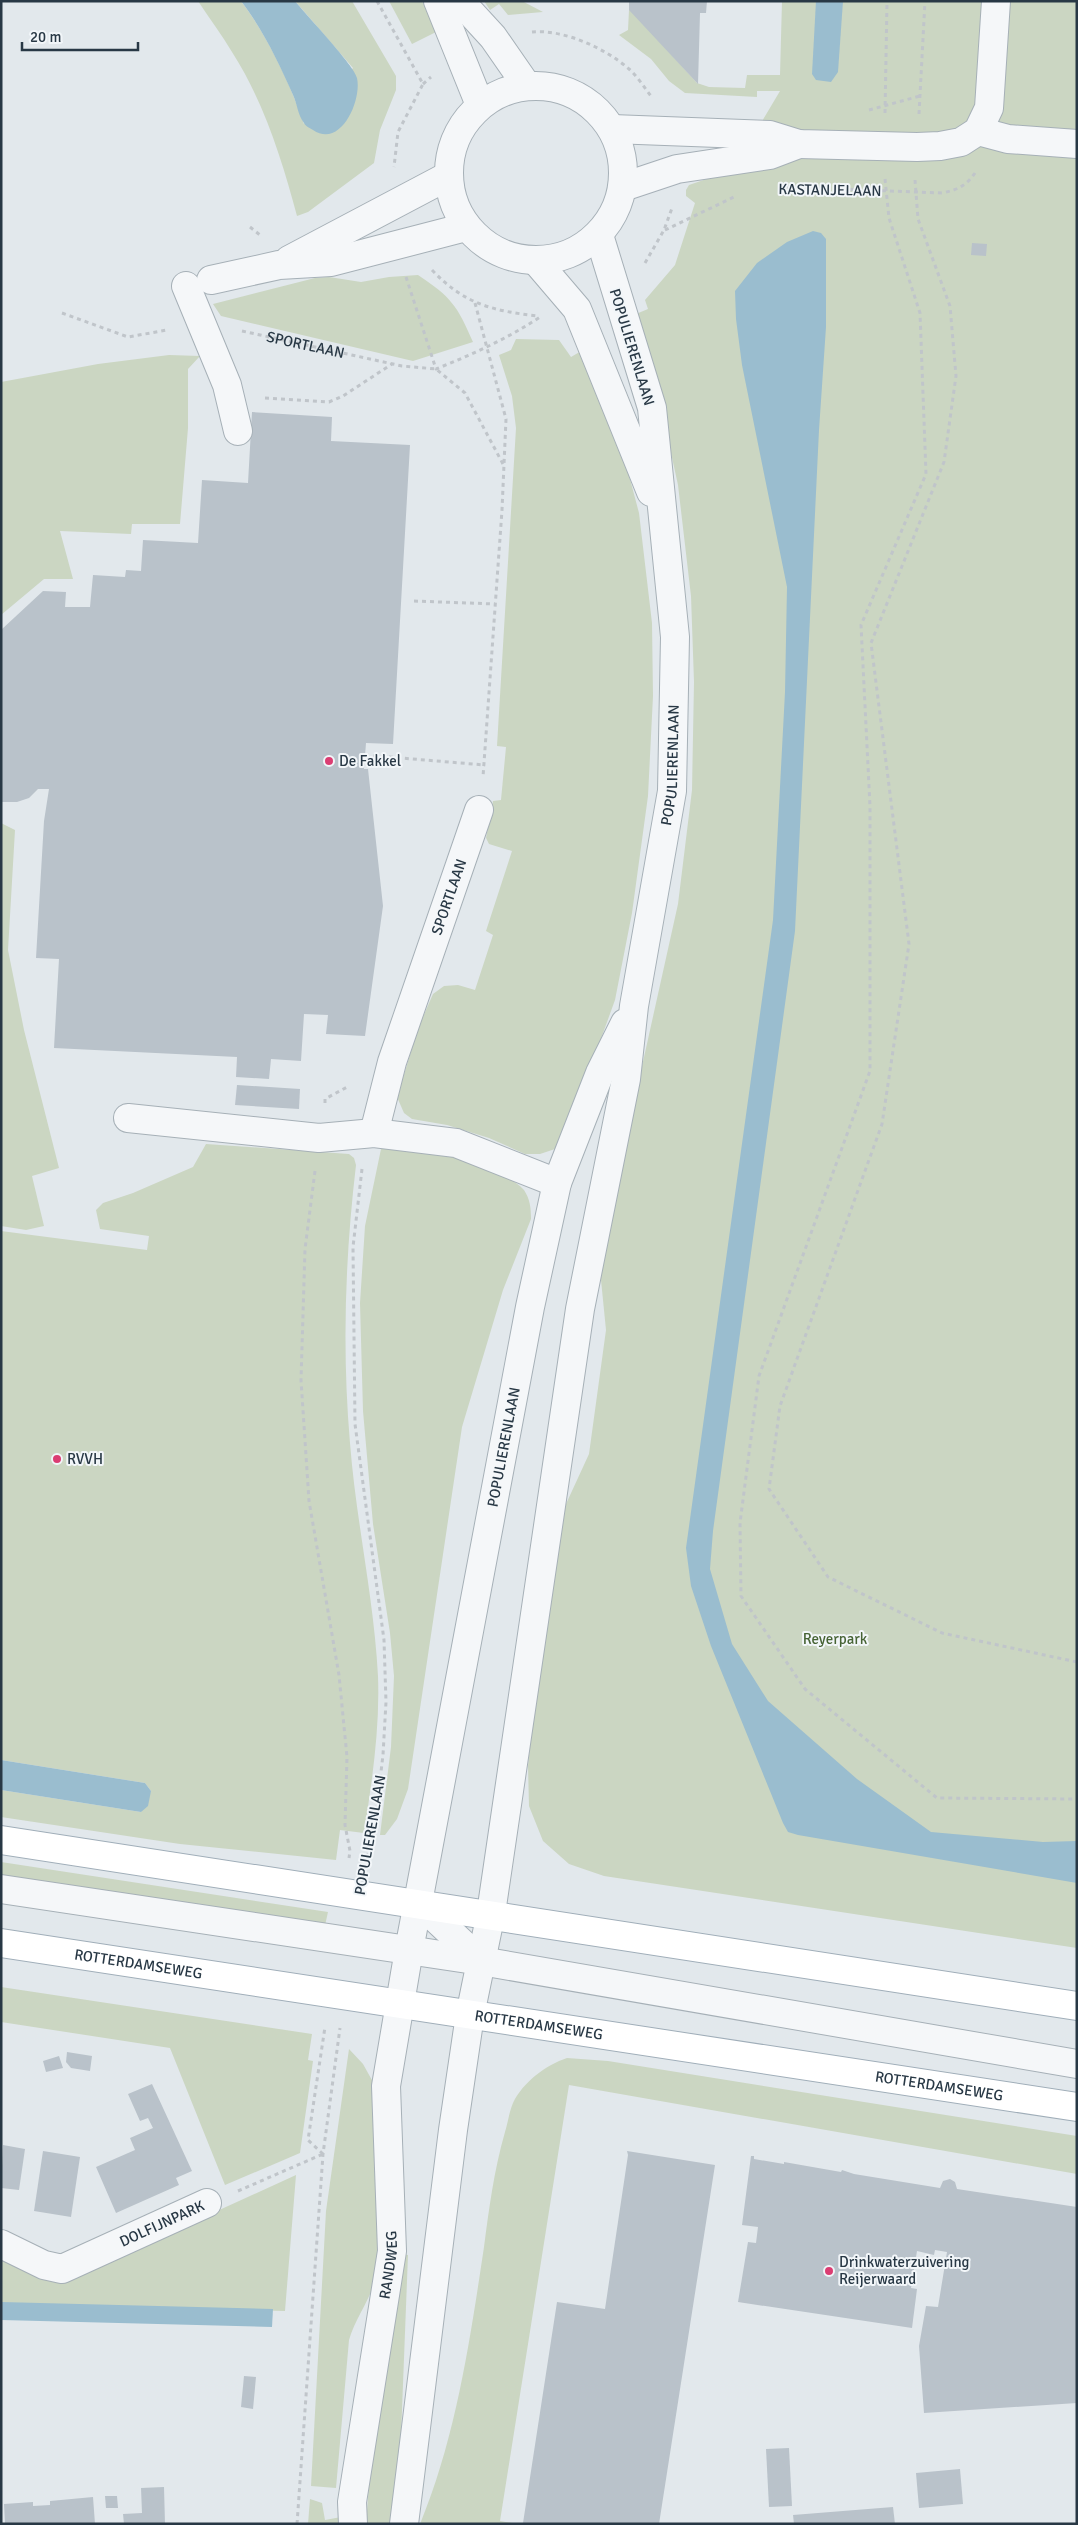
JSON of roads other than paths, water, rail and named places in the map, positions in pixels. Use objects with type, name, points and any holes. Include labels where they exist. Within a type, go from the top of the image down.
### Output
[{"type":"main road","points":[[1,1840],[352,1891],[617,1935],[1077,2006]]},
{"type":"main road","name":"ROTTERDAMSEWEG","points":[[1,1943],[1077,2107]]},
{"type":"street","points":[[438,1],[457,53],[480,106]]},
{"type":"street","points":[[460,1],[493,37],[527,86]]},
{"type":"street","points":[[612,129],[770,134],[799,144],[917,147],[940,146],[961,142],[978,131],[989,108],[996,1]]},
{"type":"street","points":[[527,86],[552,87],[576,95],[597,109],[612,129],[623,157],[623,187],[615,213],[599,235],[581,249],[559,258],[536,261],[510,257],[494,250],[486,246],[466,227],[453,203],[448,176],[452,150],[462,126],[480,106],[502,92],[527,86]]},
{"type":"street","points":[[978,131],[1008,139],[1077,144]]},
{"type":"street","points":[[623,187],[677,168],[770,155],[799,144]]},
{"type":"street","points":[[279,265],[448,176]]},
{"type":"street","points":[[238,431],[227,385],[203,324],[198,283],[279,265],[331,262],[466,227]]},
{"type":"street","name":"POPULIERENLAAN","points":[[470,2015],[490,1913],[580,1308],[626,1079],[634,1006],[672,791],[675,637],[652,408],[599,235]]},
{"type":"street","name":"POPULIERENLAAN","points":[[536,261],[577,310],[662,521]]},
{"type":"street","name":"SPORTLAAN","points":[[374,1133],[392,1062],[479,810]]},
{"type":"street","name":"POPULIERENLAAN","points":[[409,1950],[530,1307],[556,1183],[600,1073],[634,1006]]},
{"type":"street","points":[[128,1118],[319,1138],[374,1133],[456,1143],[556,1183]]},
{"type":"street","points":[[1,1889],[481,1961],[1077,2064]]},
{"type":"street","points":[[418,1902],[481,1961]]},
{"type":"street","name":"RANDWEG","points":[[353,2524],[352,2502],[392,2250],[386,2086],[409,1950]]},
{"type":"street","points":[[404,2524],[453,2130],[470,2015]]},
{"type":"street","name":"DOLFIJNPARK","points":[[1,2244],[44,2266],[62,2269],[207,2203]]},
{"type":"water","points":[[241,1],[295,1],[348,63],[357,78],[358,87],[353,109],[341,128],[332,133],[323,134],[306,126],[300,117],[293,95],[276,58]]},
{"type":"water","points":[[816,1],[843,1],[838,72],[831,82],[816,80],[812,74]]},
{"type":"water","points":[[813,231],[821,233],[826,239],[826,327],[819,430],[795,931],[713,1531],[710,1569],[732,1644],[768,1701],[857,1779],[931,1832],[1043,1842],[1077,1841],[1077,1883],[788,1832],[711,1646],[691,1586],[686,1548],[773,920],[785,692],[787,587],[742,365],[736,319],[735,291],[757,263],[787,242]]},
{"type":"water","points":[[1,1760],[145,1783],[151,1791],[148,1806],[141,1812],[1,1790]]},
{"type":"water","points":[[1,2302],[273,2309],[272,2327],[1,2320]]},
{"type":"place","name":"De Fakkel","points":[[329,761]]},
{"type":"place","name":"RVVH","points":[[57,1459]]},
{"type":"place","name":"Drinkwaterzuivering Reijerwaard","points":[[829,2271]]},
{"type":"park label","name":"Reyerpark","points":[[835,1639]]}]
